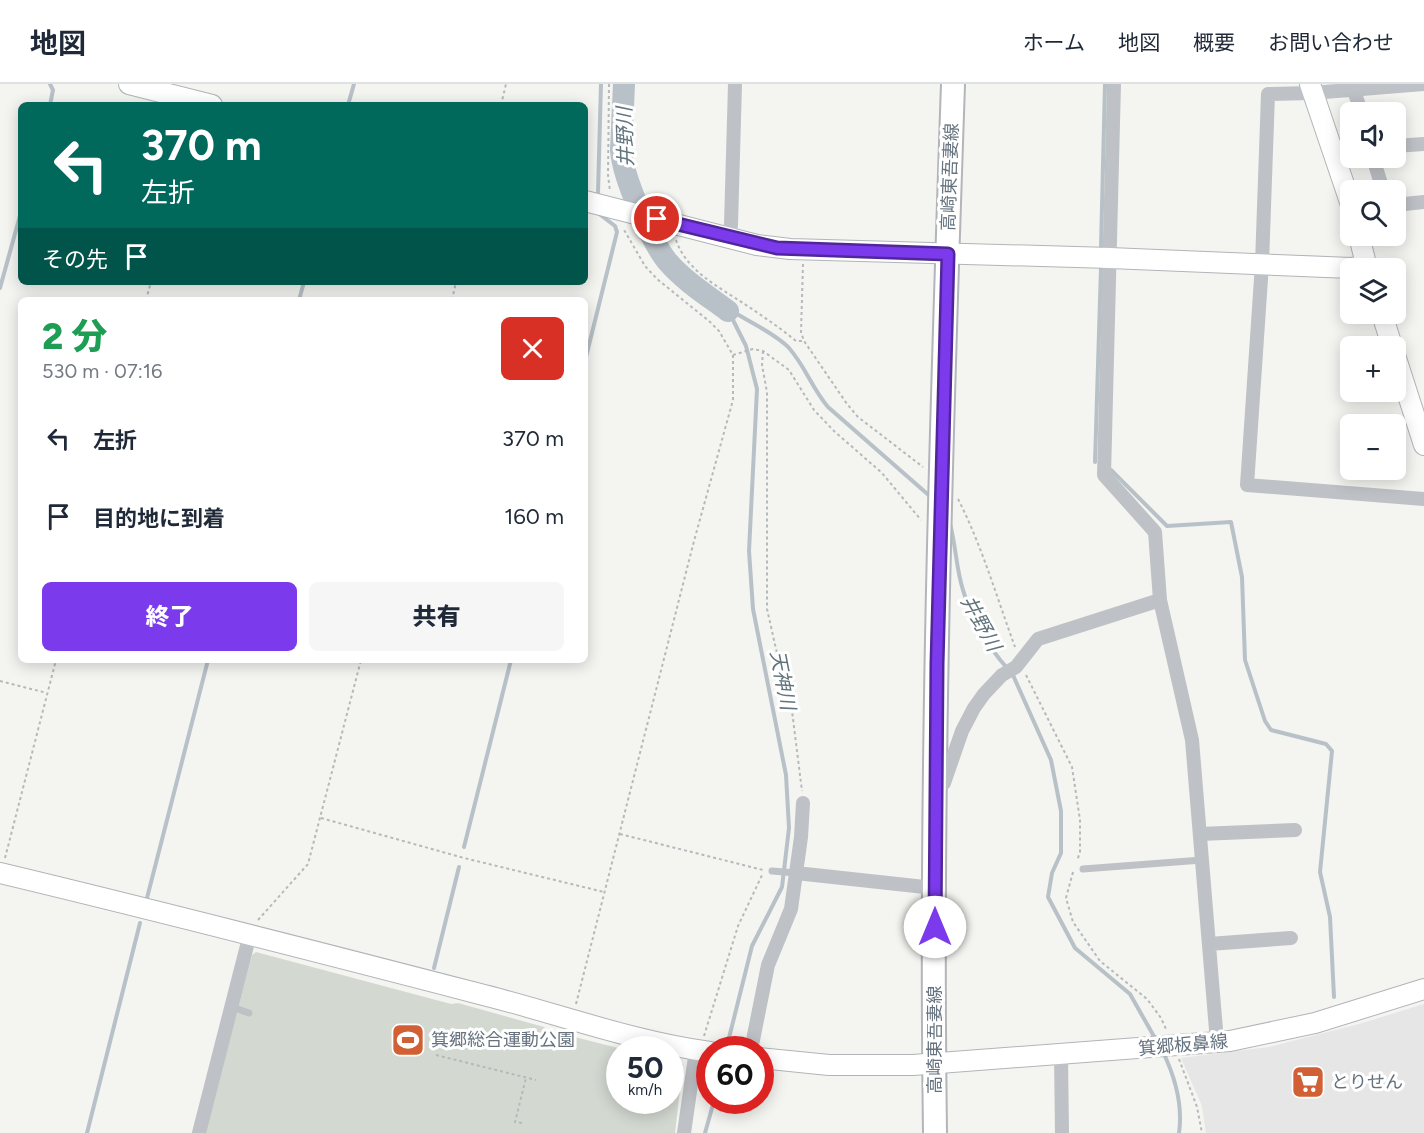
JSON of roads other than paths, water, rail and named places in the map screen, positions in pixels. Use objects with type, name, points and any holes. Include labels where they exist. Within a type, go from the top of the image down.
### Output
[{"type":"main road","name":"高崎東吾妻線","points":[[935,1133],[935,785],[953,84]]},
{"type":"street","points":[[129,84],[200,102]]},
{"type":"street","points":[[728,237],[732,225],[735,84]]},
{"type":"street","points":[[1114,84],[1104,475],[1155,532],[1161,600],[1192,740],[1217,1042]]},
{"type":"street","points":[[1424,84],[1311,88],[1268,94],[1262,264],[1247,485],[1424,499]]},
{"type":"street","points":[[1353,87],[1357,102]]},
{"type":"street","points":[[1311,88],[1342,180]]},
{"type":"street","points":[[1406,145],[1424,144]]},
{"type":"street","points":[[588,202],[777,248],[1340,268]]},
{"type":"street","points":[[1406,204],[1424,202]]},
{"type":"street","points":[[1406,389],[1424,445]]},
{"type":"street","points":[[935,785],[944,783],[962,731],[974,708],[1002,675],[1018,665],[1038,639],[1161,600]]},
{"type":"street","points":[[754,1036],[768,965],[791,909],[792,873],[801,837],[803,803]]},
{"type":"street","points":[[1200,834],[1295,830]]},
{"type":"street","points":[[0,873],[250,934],[572,1018],[640,1038],[696,1050]]},
{"type":"street","points":[[792,873],[934,888]]},
{"type":"street","points":[[199,1133],[250,934]]},
{"type":"street","points":[[1209,945],[1291,938]]},
{"type":"street","name":"箕郷板鼻線","points":[[774,1059],[829,1065],[935,1063],[1217,1042],[1307,1025],[1424,988]]},
{"type":"street","points":[[1061,1054],[1062,1133]]},
{"type":"street","points":[[684,1133],[696,1081]]},
{"type":"lane","points":[[1083,869],[1202,860]]},
{"type":"lane","points":[[772,871],[792,873]]},
{"type":"lane","points":[[232,1007],[249,1013]]},
{"type":"waterway","points":[[50,84],[53,90],[51,102]]},
{"type":"waterway","points":[[349,102],[354,84]]},
{"type":"waterway","points":[[598,193],[601,84]]},
{"type":"waterway","name":"井野川","points":[[624,84],[621,150],[632,192],[646,224],[667,261],[696,288],[728,311]]},
{"type":"waterway","points":[[1101,247],[1105,84]]},
{"type":"waterway","points":[[588,349],[617,232],[615,226],[598,213]]},
{"type":"waterway","points":[[0,288],[18,223]]},
{"type":"waterway","points":[[1095,462],[1101,268]]},
{"type":"waterway","points":[[300,297],[303,285]]},
{"type":"waterway","name":"井野川","points":[[728,311],[757,325],[784,343],[795,355],[828,407],[932,498]]},
{"type":"waterway","name":"天神川","points":[[729,312],[746,346],[757,389],[749,551],[753,609],[786,775],[789,828],[782,887],[752,946],[730,1036]]},
{"type":"waterway","points":[[1111,470],[1167,526],[1231,522],[1242,577],[1245,660],[1265,721],[1271,730],[1326,744],[1332,751],[1320,872],[1330,917],[1334,997]]},
{"type":"waterway","name":"井野川","points":[[950,524],[966,600],[981,631],[1007,668]]},
{"type":"waterway","points":[[147,898],[207,663]]},
{"type":"waterway","points":[[464,847],[510,663]]},
{"type":"waterway","name":"井野川","points":[[1012,673],[1051,760],[1061,811],[1061,853],[1052,873],[1048,897],[1075,948],[1130,994],[1156,1040]]},
{"type":"waterway","points":[[434,968],[459,867]]},
{"type":"waterway","points":[[87,1133],[140,923]]},
{"type":"waterway","name":"井野川","points":[[1163,1052],[1177,1091],[1180,1112],[1179,1133]]},
{"type":"waterway","name":"天神川","points":[[705,1133],[710,1114]]},
{"type":"place","name":"箕郷総合運動公園","points":[[408,1040]]},
{"type":"place","name":"とりせん","points":[[1308,1082]]}]
